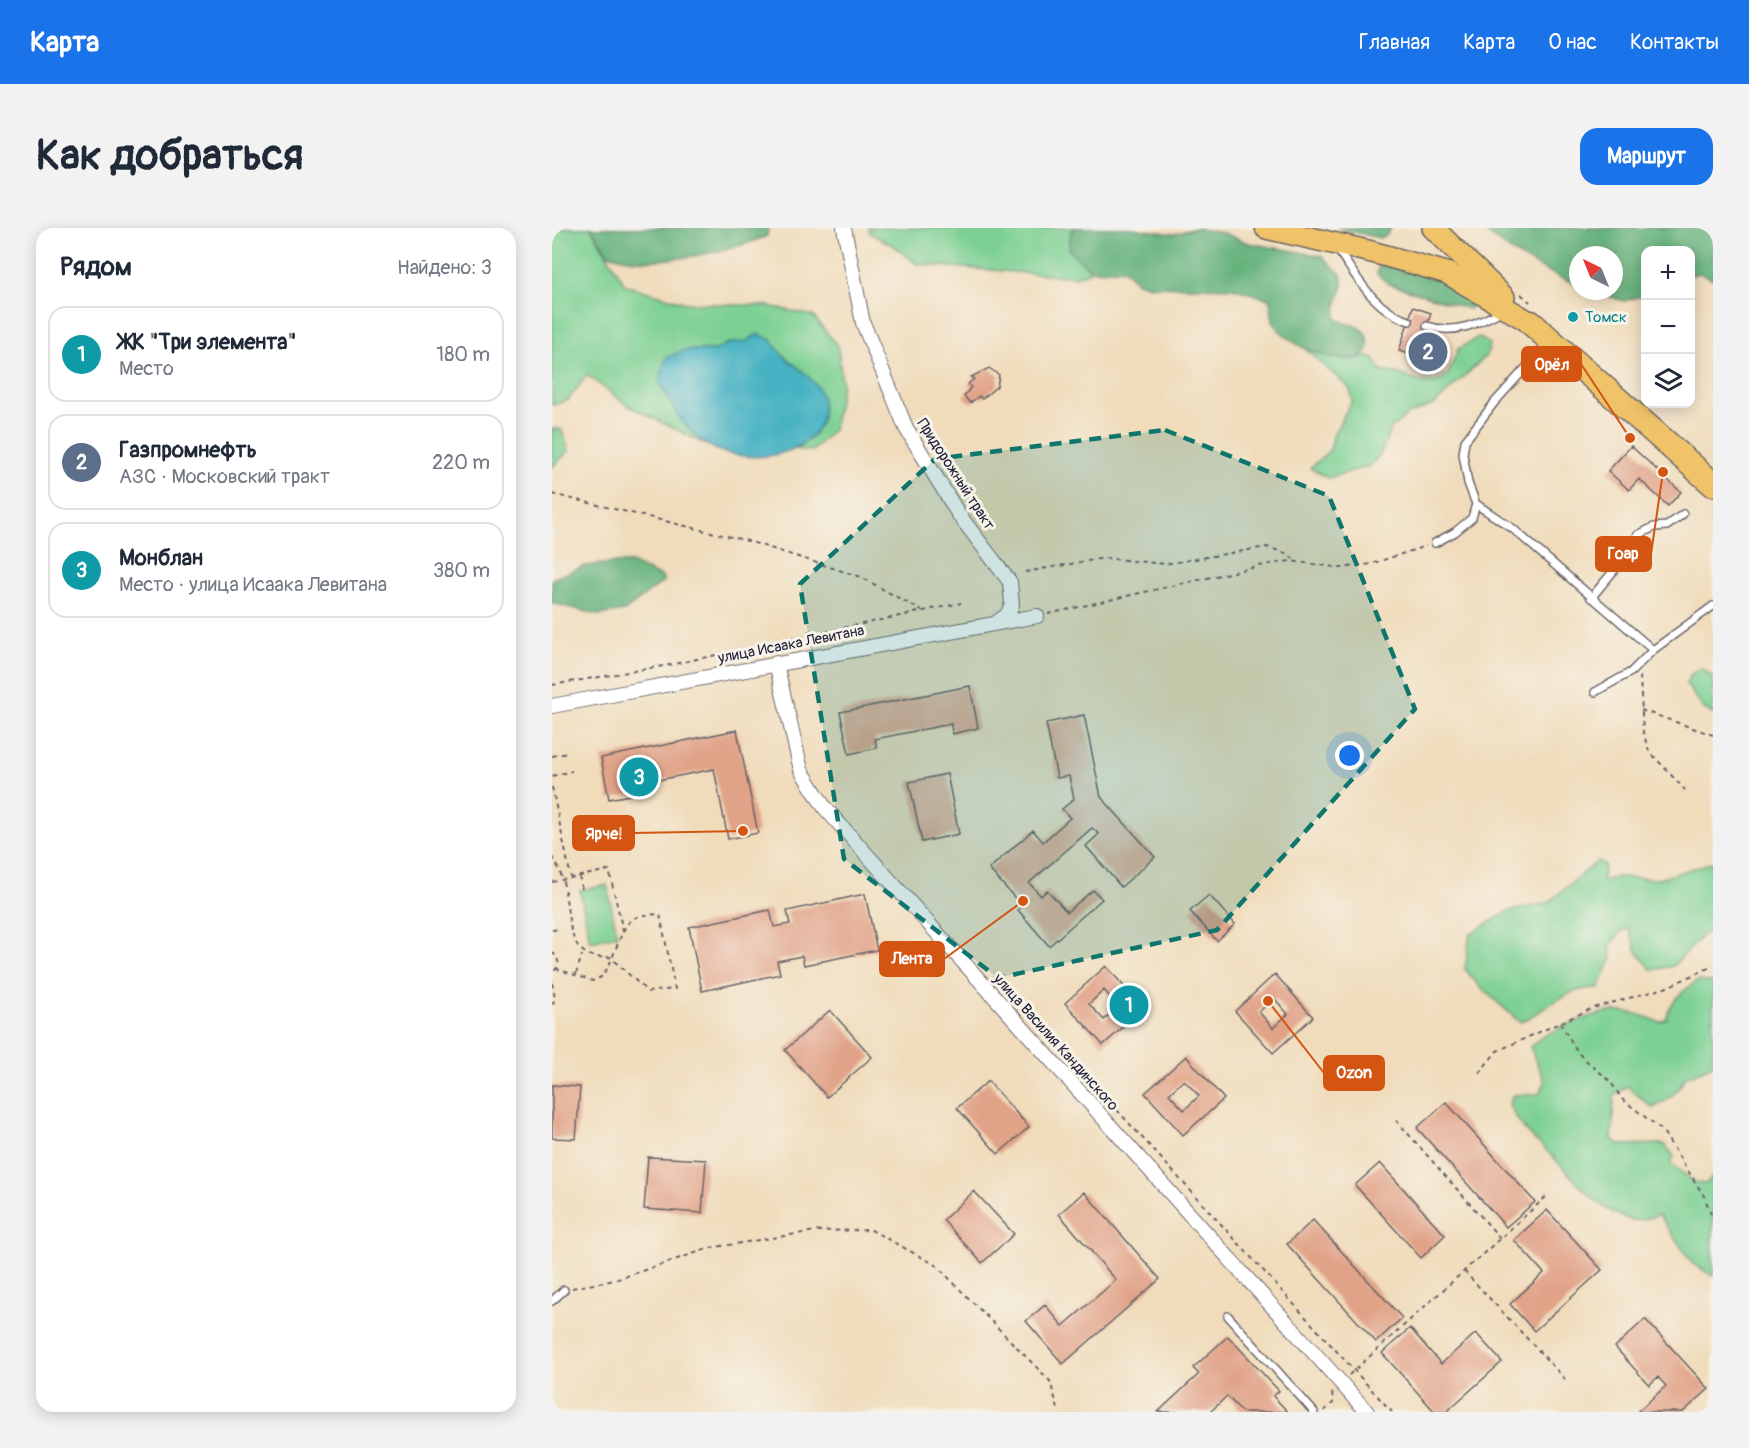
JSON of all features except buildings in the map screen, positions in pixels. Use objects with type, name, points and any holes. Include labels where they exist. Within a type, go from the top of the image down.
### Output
[{"type":"highway","points":[[1531,323],[1713,484]]},
{"type":"main road","points":[[1266,228],[1332,242],[1447,273],[1531,323]]},
{"type":"main road","points":[[1433,228],[1531,323]]},
{"type":"street","name":"Придорожный тракт","points":[[844,228],[863,323],[906,428],[959,515],[1010,582],[1012,605],[1007,615],[995,623]]},
{"type":"street","name":"улица Исаака Левитана","points":[[552,706],[1037,616]]},
{"type":"street","name":"улица Василия Кандинского","points":[[776,663],[801,770],[825,808],[1366,1412]]},
{"type":"lane","points":[[1332,242],[1375,301],[1393,316],[1409,321]]},
{"type":"lane","points":[[1427,326],[1441,331],[1462,329],[1506,308]]},
{"type":"lane","points":[[1550,340],[1494,403],[1465,441],[1463,454],[1468,483],[1476,504],[1512,528],[1653,650]]},
{"type":"lane","points":[[1435,543],[1455,532],[1472,518],[1476,504]]},
{"type":"lane","points":[[1591,598],[1616,568],[1638,535],[1654,527],[1667,526],[1683,514]]},
{"type":"lane","points":[[1594,692],[1631,672],[1653,650],[1713,606]]},
{"type":"lane","points":[[552,1300],[564,1290]]},
{"type":"lane","points":[[1228,1316],[1314,1412]]},
{"type":"path","points":[[552,494],[748,541],[838,569],[861,577],[922,611]]},
{"type":"path","points":[[1037,616],[1264,566],[1298,563],[1325,567],[1352,567],[1371,564],[1435,543]]},
{"type":"path","points":[[1025,572],[1104,558],[1165,564],[1267,547],[1288,554],[1298,563]]},
{"type":"path","points":[[552,685],[669,665],[961,603]]},
{"type":"path","points":[[1640,664],[1641,710],[1649,751],[1685,790]]},
{"type":"path","points":[[1641,710],[1713,735]]},
{"type":"path","points":[[552,756],[568,753]]},
{"type":"path","points":[[552,776],[572,771]]},
{"type":"path","points":[[552,788],[571,878]]},
{"type":"path","points":[[552,857],[563,879],[561,909]]},
{"type":"path","points":[[552,882],[609,870],[623,932]]},
{"type":"path","points":[[579,876],[582,890]]},
{"type":"path","points":[[557,969],[593,981],[601,977],[608,968],[610,957],[628,921],[635,916],[660,914],[675,989],[648,992],[610,957],[582,955],[572,946]]},
{"type":"path","points":[[552,930],[562,929],[560,925]]},
{"type":"path","points":[[552,952],[557,957],[559,965],[552,974]]},
{"type":"path","points":[[576,974],[582,955]]},
{"type":"path","points":[[1479,1073],[1497,1051],[1593,1008],[1665,988],[1713,966]]},
{"type":"path","points":[[552,983],[555,998],[552,1006]]},
{"type":"path","points":[[1026,1010],[1392,1412]]},
{"type":"path","points":[[1560,1023],[1579,1054],[1610,1081],[1622,1099],[1662,1130],[1704,1196],[1713,1219]]},
{"type":"path","points":[[1396,1120],[1500,1238]]},
{"type":"path","points":[[1323,1412],[1333,1403],[1331,1392],[1340,1383],[1547,1196]]},
{"type":"path","points":[[564,1290],[615,1280],[710,1248],[815,1231],[871,1230],[936,1265],[1050,1381],[1059,1412]]},
{"type":"path","points":[[1464,1271],[1565,1379]]},
{"type":"highlighted area","points":[[1165,430],[1329,496],[1415,709],[1217,930],[998,978],[844,859],[800,584],[935,459]]},
{"type":"green space","points":[[552,228],[591,228],[625,285],[686,303],[769,306],[813,316],[838,346],[842,385],[833,430],[812,451],[795,449],[815,434],[811,380],[777,350],[772,340],[726,344],[716,350],[684,350],[675,413],[707,445],[627,405],[587,375],[568,400],[552,405]]},
{"type":"green space","points":[[591,228],[768,228],[767,236],[738,246],[685,257],[651,260],[629,259],[608,254]]},
{"type":"green space","points":[[868,228],[1076,228],[1071,232],[1069,250],[1091,271],[1075,277],[917,264],[894,246],[871,234]]},
{"type":"green space","points":[[1076,228],[1131,228],[1173,234],[1195,228],[1223,233],[1248,243],[1322,256],[1341,274],[1343,286],[1337,302],[1336,318],[1364,331],[1368,347],[1365,354],[1357,358],[1347,359],[1323,355],[1301,346],[1275,326],[1269,299],[1233,288],[1151,286],[1137,282],[1123,268],[1105,271],[1088,267],[1069,250],[1071,232]]},
{"type":"green space","points":[[1337,228],[1391,228],[1386,236],[1380,238]]},
{"type":"green space","points":[[1481,228],[1713,228],[1713,279],[1701,273],[1695,274],[1695,246],[1641,246],[1641,296],[1624,301],[1621,300],[1623,300],[1623,246],[1569,246],[1569,281],[1527,261],[1503,246]]},
{"type":"green space","points":[[1382,265],[1437,277],[1478,301],[1469,309],[1389,284],[1377,274],[1378,267]]},
{"type":"green space","points":[[1478,337],[1490,344],[1487,355],[1435,404],[1408,415],[1391,428],[1381,453],[1370,466],[1328,478],[1310,468],[1330,450],[1334,433],[1352,401],[1350,389],[1304,348],[1340,358],[1373,357],[1381,371],[1400,374],[1417,381],[1436,382],[1448,374],[1458,349]]},
{"type":"green space","points":[[552,429],[561,429],[569,451],[552,467]]},
{"type":"green space","points":[[631,563],[662,577],[664,581],[624,611],[599,615],[552,603],[552,579],[585,566]]},
{"type":"green space","points":[[1701,668],[1713,677],[1713,714],[1703,708],[1686,684],[1691,674]]},
{"type":"green space","points":[[1598,861],[1605,865],[1602,881],[1618,877],[1658,879],[1713,862],[1713,930],[1704,934],[1673,966],[1652,970],[1638,953],[1628,928],[1619,933],[1610,947],[1612,957],[1599,988],[1567,995],[1520,1022],[1479,986],[1465,969],[1470,934],[1509,911],[1548,903]]},
{"type":"green space","points":[[607,885],[617,935],[590,941],[580,890]]},
{"type":"green space","points":[[1697,981],[1713,982],[1713,1065],[1685,1077],[1672,1096],[1653,1108],[1627,1086],[1614,1096],[1612,1139],[1620,1145],[1664,1144],[1674,1156],[1671,1164],[1695,1182],[1705,1184],[1713,1177],[1713,1237],[1710,1239],[1713,1242],[1713,1276],[1693,1264],[1659,1215],[1642,1220],[1632,1220],[1598,1203],[1528,1133],[1509,1104],[1513,1095],[1539,1094],[1545,1082],[1530,1047],[1541,1038],[1586,1017],[1609,1012],[1632,1013],[1659,1022],[1666,1019],[1678,997]]},
{"type":"water","points":[[758,334],[772,340],[783,355],[807,375],[819,390],[822,399],[821,419],[814,434],[800,445],[783,453],[743,456],[724,452],[699,439],[673,408],[659,380],[666,358],[684,350],[716,350],[726,344],[747,341]]},
{"type":"place","name":"Томск","points":[[1573,317]]},
{"type":"place","name":"Газпромнефть","points":[[1428,352]]},
{"type":"place","name":"Орёл","points":[[1630,438]]},
{"type":"place","name":"Гоар","points":[[1663,472]]},
{"type":"place","name":"Монблан","points":[[639,777]]},
{"type":"place","name":"Ярче!","points":[[743,831]]},
{"type":"place","name":"Лента","points":[[1023,901]]},
{"type":"place","name":"Ozon","points":[[1268,1001]]},
{"type":"place","name":"ЖК \"Три элемента\"","points":[[1129,1005]]}]
